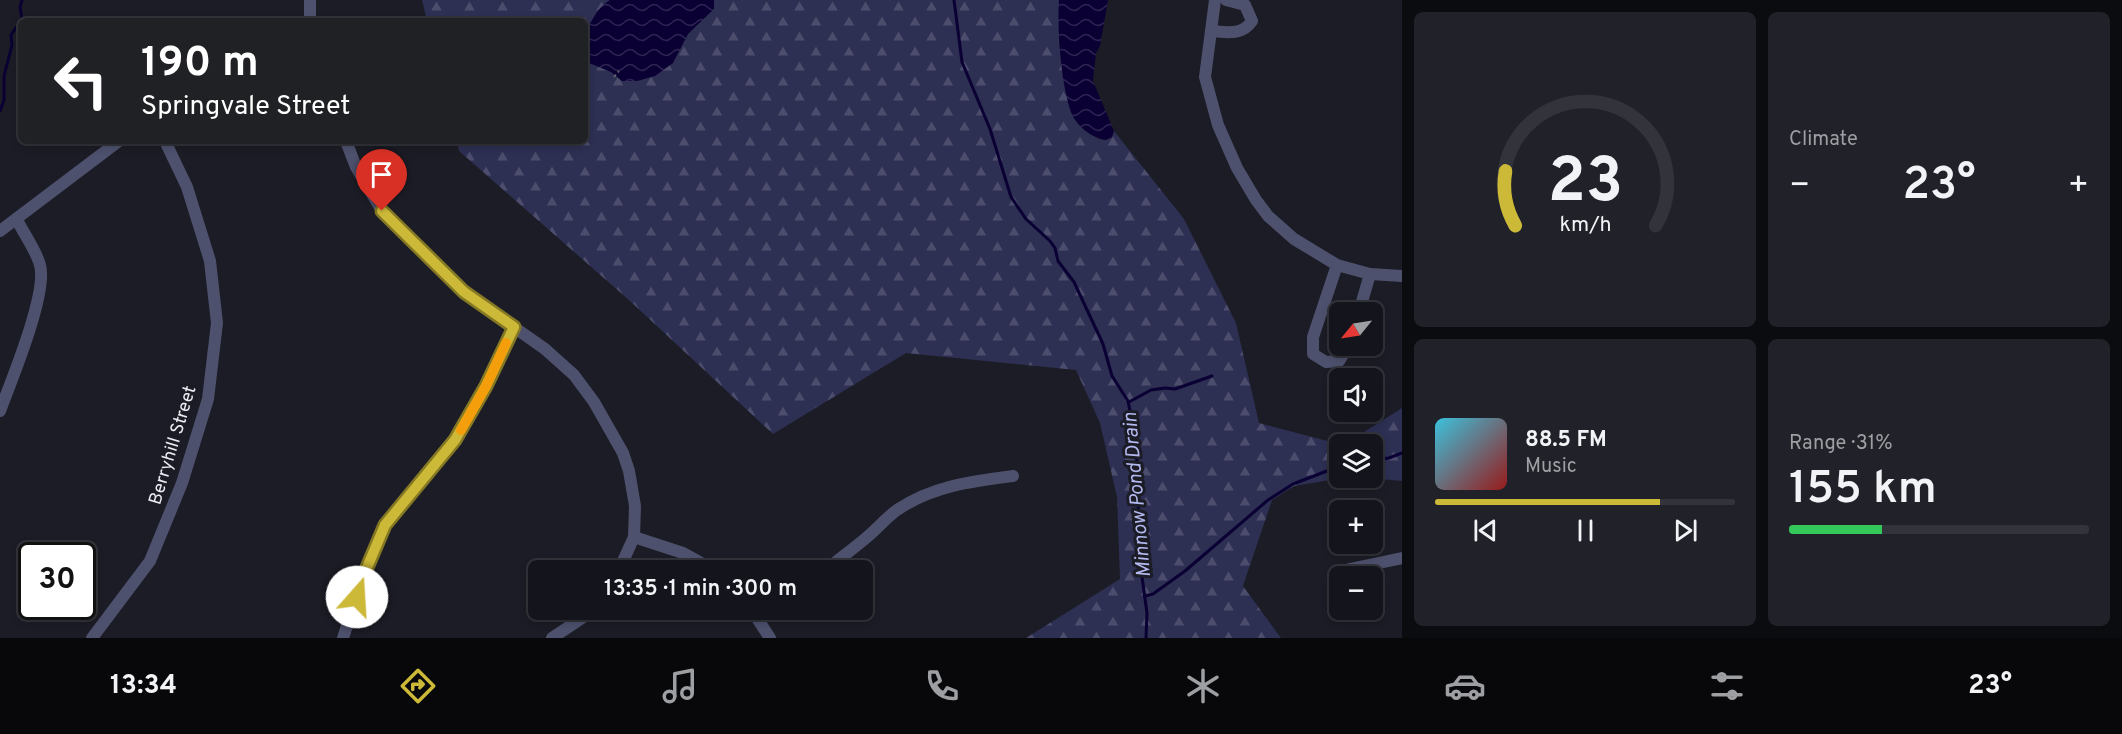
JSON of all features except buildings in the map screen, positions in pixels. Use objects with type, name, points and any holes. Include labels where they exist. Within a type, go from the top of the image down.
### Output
[{"type":"street","points":[[310,0],[310,18]]},
{"type":"street","points":[[1215,0],[1205,77],[1218,125],[1237,168],[1256,200],[1268,216],[1294,239],[1336,265],[1370,274],[1402,276]]},
{"type":"street","points":[[1211,30],[1243,31],[1252,21],[1245,5],[1226,0]]},
{"type":"street","points":[[0,231],[115,144]]},
{"type":"street","name":"Berryhill Street","points":[[93,638],[150,561],[182,483],[208,399],[217,322],[210,261],[187,187],[166,144]]},
{"type":"street","points":[[347,144],[356,167],[382,211],[464,292],[545,349],[574,375],[594,402],[613,433],[629,471],[635,506],[634,537],[624,560]]},
{"type":"street","points":[[0,411],[32,320],[41,281],[40,265],[17,220]]},
{"type":"street","points":[[1336,265],[1313,337],[1313,354],[1326,363],[1340,361],[1343,356]]},
{"type":"street","points":[[1362,302],[1370,274]]},
{"type":"street","points":[[344,638],[363,577],[385,525],[455,440],[486,386],[514,327]]},
{"type":"street","points":[[839,560],[907,504],[934,491],[966,482],[1013,476]]},
{"type":"street","points":[[634,537],[683,553],[696,560]]},
{"type":"street","points":[[1364,566],[1402,558]]},
{"type":"street","points":[[552,638],[579,620]]},
{"type":"street","points":[[762,620],[770,638]]},
{"type":"path","points":[[614,77],[619,71]]},
{"type":"green space","points":[[422,0],[1059,0],[1059,41],[1071,112],[1084,130],[1099,139],[1106,140],[1112,137],[1114,131],[1184,219],[1236,323],[1259,423],[1329,441],[1329,480],[1294,486],[1272,500],[1243,586],[1281,638],[1026,638],[1120,579],[1117,497],[1100,423],[1076,370],[906,353],[773,434],[630,301],[459,151],[458,144],[588,144],[588,18],[426,18]]},
{"type":"green space","points":[[1402,408],[1402,481],[1383,479],[1383,434],[1361,434]]},
{"type":"water","points":[[610,0],[714,0],[714,9],[688,34],[673,63],[655,76],[637,81],[622,81],[611,72],[589,63],[588,60],[588,26],[605,3]]},
{"type":"water","points":[[1059,0],[1108,0],[1100,46],[1096,53],[1093,81],[1114,131],[1112,137],[1106,140],[1095,137],[1085,130],[1071,112],[1060,56]]},
{"type":"waterway","points":[[22,0],[20,7],[22,18]]},
{"type":"waterway","name":"Minnow Pond Drain","points":[[954,0],[962,62],[990,129],[1011,197],[1026,219],[1055,248],[1058,261],[1074,282],[1103,344],[1112,376],[1128,401],[1135,435],[1139,490],[1137,541],[1147,613],[1146,638]]},
{"type":"waterway","points":[[0,111],[4,100],[4,76],[12,45],[11,35],[18,25]]},
{"type":"waterway","points":[[1129,402],[1151,390],[1175,389],[1212,376]]},
{"type":"waterway","points":[[1383,459],[1402,453]]},
{"type":"waterway","points":[[1145,596],[1153,594],[1185,571],[1268,500],[1293,484],[1329,470]]},
{"type":"slow traffic","points":[[461,430],[486,386],[506,343]]},
{"type":"route","points":[[357,597],[385,525],[455,440],[486,386],[514,327],[464,292],[382,211]]}]
